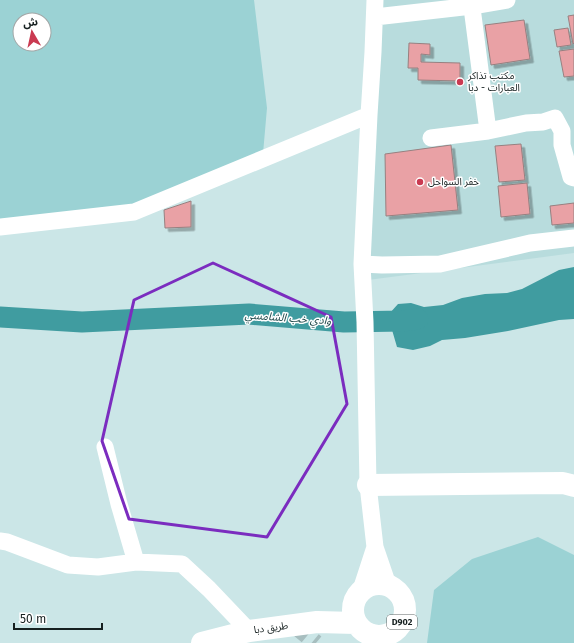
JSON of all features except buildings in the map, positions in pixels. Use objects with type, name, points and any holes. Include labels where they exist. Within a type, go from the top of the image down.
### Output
[{"type":"main road","points":[[368,485],[563,483],[574,486]]},
{"type":"main road","points":[[357,607],[367,587],[374,584],[388,585]]},
{"type":"main road","name":"D902","points":[[357,607],[364,632],[384,639],[398,628],[405,615],[405,608],[400,594],[388,585]]},
{"type":"main road","name":"طريق دبا","points":[[202,643],[249,632],[317,622],[357,607]]},
{"type":"street","points":[[375,0],[362,264],[365,322],[368,485],[375,547],[388,585]]},
{"type":"street","points":[[374,17],[471,3],[507,0]]},
{"type":"street","points":[[471,3],[488,131]]},
{"type":"street","points":[[0,227],[134,212],[369,115]]},
{"type":"street","points":[[431,138],[488,131],[526,123],[543,122],[555,118],[562,131],[562,145],[571,177],[574,178]]},
{"type":"street","points":[[362,264],[440,264],[530,243],[574,238]]},
{"type":"street","points":[[105,447],[119,504],[136,562]]},
{"type":"street","points":[[0,541],[7,542],[68,565],[98,567],[136,562],[182,564],[209,589],[249,632]]},
{"type":"street","points":[[357,607],[375,547]]},
{"type":"highlighted area","points":[[213,263],[331,317],[347,404],[267,537],[129,519],[102,441],[134,300]]},
{"type":"shaded area","points":[[0,0],[254,0],[267,108],[262,165],[131,217],[0,231]]},
{"type":"shaded area","points":[[377,0],[574,0],[574,253],[368,280]]},
{"type":"shaded area","points":[[574,267],[574,319],[559,320],[508,331],[465,338],[442,340],[430,346],[413,350],[397,347],[389,314],[398,304],[411,303],[424,307],[443,305],[462,298],[485,294],[507,293],[522,289],[559,270]]},
{"type":"shaded area","points":[[538,537],[574,555],[574,643],[427,643],[434,590],[472,559]]},
{"type":"waterway","name":"وادي خب الشامسي","points":[[0,317],[82,322],[249,314],[344,322],[403,321],[418,319]]},
{"type":"tunnel","points":[[294,625],[316,643]]},
{"type":"place","name":"مكتب تذاكر العبارات - دبا","points":[[460,82]]},
{"type":"place","name":"خفر السواحل","points":[[420,182]]}]
